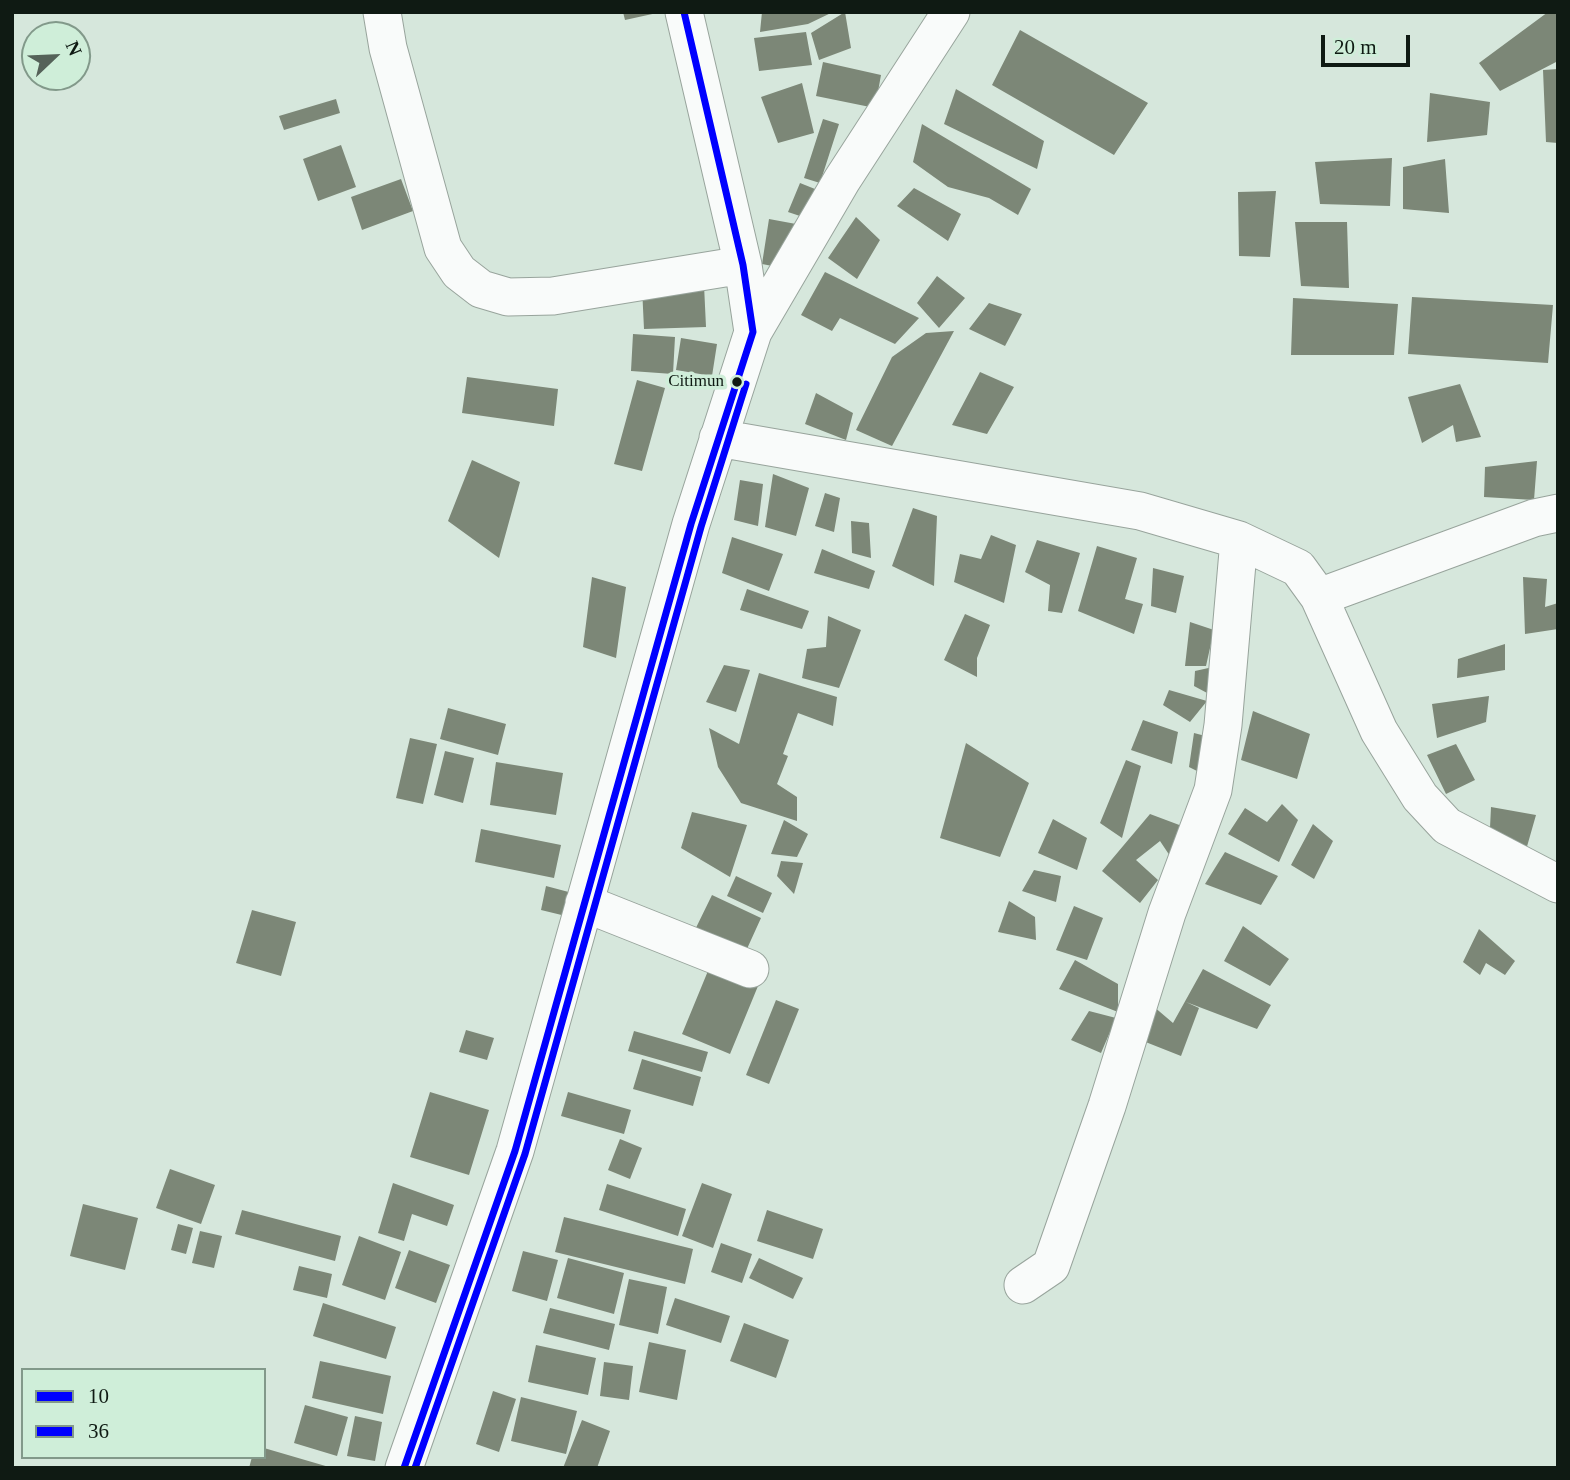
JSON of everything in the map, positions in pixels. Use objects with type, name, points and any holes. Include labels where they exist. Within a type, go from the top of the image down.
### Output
[{"type":"street","points":[[382,12],[388,48],[443,248],[459,272],[481,289],[508,297],[553,296],[743,265]]},
{"type":"street","points":[[684,12],[743,265],[753,332]]},
{"type":"street","points":[[404,1468],[515,1151],[718,438],[753,332],[842,180],[951,12]]},
{"type":"street","points":[[718,438],[1140,511],[1239,540],[1298,568],[1319,597],[1379,731],[1420,797],[1447,826],[1558,884]]},
{"type":"street","points":[[1319,597],[1534,518],[1558,513]]},
{"type":"street","points":[[1023,1285],[1051,1266],[1107,1107],[1167,913],[1213,790],[1223,725],[1239,540]]},
{"type":"street","points":[[584,902],[750,969]]},
{"type":"building","points":[[623,12],[657,12],[657,13],[625,20]]},
{"type":"building","points":[[762,12],[833,12],[808,24],[760,32]]},
{"type":"building","points":[[845,12],[851,48],[819,60],[811,33]]},
{"type":"building","points":[[1548,12],[1558,12],[1558,61],[1500,91],[1479,63]]},
{"type":"building","points":[[1020,30],[1148,103],[1114,155],[992,85]]},
{"type":"building","points":[[806,32],[812,65],[759,71],[754,38]]},
{"type":"building","points":[[823,62],[881,75],[875,108],[816,96]]},
{"type":"building","points":[[1558,69],[1558,143],[1546,142],[1543,70]]},
{"type":"building","points":[[802,83],[814,133],[778,143],[761,97]]},
{"type":"building","points":[[956,89],[1044,141],[1037,169],[944,124]]},
{"type":"building","points":[[1430,93],[1490,102],[1487,135],[1427,142]]},
{"type":"building","points":[[336,99],[340,113],[284,130],[279,116]]},
{"type":"building","points":[[823,119],[839,124],[820,183],[804,178]]},
{"type":"building","points":[[922,124],[1031,189],[1018,215],[989,198],[948,187],[913,162]]},
{"type":"building","points":[[341,145],[356,187],[318,201],[303,159]]},
{"type":"building","points":[[1392,158],[1390,206],[1320,204],[1315,162]]},
{"type":"building","points":[[1445,159],[1449,213],[1403,209],[1403,167]]},
{"type":"building","points":[[401,179],[413,211],[362,230],[351,197]]},
{"type":"building","points":[[800,183],[815,189],[803,217],[788,212]]},
{"type":"building","points":[[914,188],[961,214],[948,241],[897,206]]},
{"type":"building","points":[[1276,191],[1270,257],[1239,256],[1238,192]]},
{"type":"building","points":[[856,217],[880,240],[857,279],[828,258]]},
{"type":"building","points":[[769,219],[796,224],[788,269],[762,264]]},
{"type":"building","points":[[1295,222],[1347,222],[1349,288],[1301,286]]},
{"type":"building","points":[[825,272],[919,318],[895,344],[840,318],[832,331],[801,315]]},
{"type":"building","points":[[937,276],[965,298],[939,328],[917,303]]},
{"type":"building","points":[[704,285],[706,327],[644,329],[642,287]]},
{"type":"building","points":[[1412,297],[1553,305],[1548,363],[1408,354]]},
{"type":"building","points":[[1293,298],[1398,304],[1394,355],[1291,355]]},
{"type":"building","points":[[989,303],[1022,314],[1005,346],[969,329]]},
{"type":"building","points":[[954,331],[892,446],[856,430],[892,357],[926,333]]},
{"type":"building","points":[[633,334],[675,337],[673,374],[631,371]]},
{"type":"building","points":[[681,338],[717,344],[712,376],[676,370]]},
{"type":"building","points":[[980,372],[1014,387],[987,434],[952,425]]},
{"type":"building","points":[[467,377],[558,389],[554,426],[462,413]]},
{"type":"building","points":[[637,380],[665,388],[642,471],[614,464]]},
{"type":"building","points":[[1460,384],[1481,437],[1456,442],[1453,425],[1422,443],[1408,397]]},
{"type":"building","points":[[816,393],[853,413],[846,440],[805,424]]},
{"type":"building","points":[[472,460],[520,482],[499,558],[448,521]]},
{"type":"building","points":[[1537,461],[1534,500],[1484,497],[1485,467]]},
{"type":"building","points":[[773,474],[809,488],[796,536],[765,527]]},
{"type":"building","points":[[740,480],[763,484],[758,526],[734,520]]},
{"type":"building","points":[[825,493],[840,498],[834,532],[815,526]]},
{"type":"building","points":[[913,508],[937,516],[934,586],[892,566]]},
{"type":"building","points":[[851,521],[869,523],[871,558],[852,553]]},
{"type":"building","points":[[991,535],[1016,545],[1004,603],[954,582],[960,554],[981,559]]},
{"type":"building","points":[[732,537],[783,554],[769,591],[722,573]]},
{"type":"building","points":[[1037,540],[1080,553],[1062,613],[1048,611],[1050,585],[1025,572]]},
{"type":"building","points":[[1097,546],[1137,558],[1125,599],[1143,604],[1134,634],[1078,611]]},
{"type":"building","points":[[822,549],[875,571],[869,589],[814,573]]},
{"type":"building","points":[[1153,568],[1184,576],[1176,613],[1151,606]]},
{"type":"building","points":[[592,577],[626,587],[616,658],[583,647]]},
{"type":"building","points":[[1523,577],[1547,579],[1545,607],[1558,603],[1558,629],[1525,634]]},
{"type":"building","points":[[747,589],[809,611],[802,629],[740,610]]},
{"type":"building","points":[[965,614],[990,625],[977,658],[977,677],[944,660]]},
{"type":"building","points":[[828,616],[861,630],[839,688],[802,678],[807,649],[826,647]]},
{"type":"building","points":[[1190,622],[1214,630],[1206,666],[1185,666]]},
{"type":"building","points":[[1505,644],[1505,670],[1457,678],[1458,659]]},
{"type":"building","points":[[724,665],[750,670],[736,712],[706,702]]},
{"type":"building","points":[[1213,667],[1209,694],[1194,686],[1195,671]]},
{"type":"building","points":[[759,673],[837,697],[833,726],[798,713],[783,754],[788,756],[777,784],[797,797],[797,821],[741,803],[718,767],[709,728],[739,744]]},
{"type":"building","points":[[1169,690],[1207,701],[1190,722],[1163,705]]},
{"type":"building","points":[[1489,696],[1486,722],[1437,738],[1432,704]]},
{"type":"building","points":[[448,708],[506,724],[498,755],[440,739]]},
{"type":"building","points":[[1253,711],[1310,734],[1297,779],[1241,760]]},
{"type":"building","points":[[1143,720],[1178,732],[1172,764],[1131,750]]},
{"type":"building","points":[[1194,733],[1213,738],[1207,776],[1189,767]]},
{"type":"building","points":[[410,738],[437,744],[423,804],[396,798]]},
{"type":"building","points":[[966,743],[1029,783],[1000,857],[940,838]]},
{"type":"building","points":[[1456,744],[1475,780],[1446,794],[1427,755]]},
{"type":"building","points":[[445,751],[474,758],[463,803],[434,795]]},
{"type":"building","points":[[1126,760],[1141,766],[1122,838],[1100,823]]},
{"type":"building","points":[[496,762],[563,773],[556,815],[490,805]]},
{"type":"building","points":[[1282,804],[1298,820],[1279,862],[1228,834],[1245,808],[1267,822]]},
{"type":"building","points":[[1491,807],[1536,815],[1524,857],[1490,828]]},
{"type":"building","points":[[692,812],[747,825],[730,877],[681,848]]},
{"type":"building","points":[[1150,814],[1182,826],[1170,856],[1160,841],[1136,860],[1158,880],[1140,903],[1102,871]]},
{"type":"building","points":[[1053,819],[1087,838],[1077,870],[1038,853]]},
{"type":"building","points":[[784,820],[808,834],[797,857],[771,854]]},
{"type":"building","points":[[1313,824],[1333,841],[1314,879],[1291,865]]},
{"type":"building","points":[[481,829],[561,845],[554,878],[475,862]]},
{"type":"building","points":[[1225,852],[1278,876],[1261,905],[1205,884]]},
{"type":"building","points":[[781,861],[803,863],[794,894],[777,876]]},
{"type":"building","points":[[1034,870],[1061,876],[1056,902],[1022,891]]},
{"type":"building","points":[[736,876],[772,893],[763,913],[727,896]]},
{"type":"building","points":[[546,886],[580,895],[574,918],[541,910]]},
{"type":"building","points":[[712,895],[761,918],[741,962],[691,938]]},
{"type":"building","points":[[1009,901],[1035,917],[1036,940],[998,932]]},
{"type":"building","points":[[1074,906],[1103,918],[1087,960],[1056,950]]},
{"type":"building","points":[[252,910],[296,922],[281,976],[236,963]]},
{"type":"building","points":[[1243,926],[1289,959],[1270,986],[1224,961]]},
{"type":"building","points":[[1479,929],[1515,961],[1505,975],[1486,963],[1480,975],[1463,962]]},
{"type":"building","points":[[1075,960],[1118,984],[1118,1012],[1059,989]]},
{"type":"building","points":[[710,966],[758,986],[730,1054],[682,1034]]},
{"type":"building","points":[[1203,969],[1271,1005],[1257,1029],[1186,1002],[1199,1008],[1181,1056],[1138,1039],[1153,1006],[1173,1023]]},
{"type":"building","points":[[776,1000],[799,1009],[769,1084],[746,1075]]},
{"type":"building","points":[[1089,1011],[1116,1018],[1101,1053],[1071,1040]]},
{"type":"building","points":[[466,1030],[494,1038],[487,1060],[459,1052]]},
{"type":"building","points":[[634,1031],[708,1052],[702,1072],[628,1051]]},
{"type":"building","points":[[642,1059],[701,1077],[693,1106],[633,1089]]},
{"type":"building","points":[[430,1092],[489,1110],[469,1175],[410,1157]]},
{"type":"building","points":[[568,1092],[631,1110],[624,1134],[561,1116]]},
{"type":"building","points":[[620,1139],[642,1148],[630,1179],[608,1170]]},
{"type":"building","points":[[170,1169],[215,1185],[201,1224],[156,1208]]},
{"type":"building","points":[[393,1183],[454,1205],[447,1226],[412,1214],[404,1241],[378,1233]]},
{"type":"building","points":[[702,1183],[732,1194],[713,1248],[682,1236]]},
{"type":"building","points":[[607,1184],[686,1209],[678,1236],[599,1210]]},
{"type":"building","points":[[83,1204],[138,1218],[125,1270],[70,1256]]},
{"type":"building","points":[[242,1210],[341,1236],[335,1261],[235,1234]]},
{"type":"building","points":[[767,1210],[823,1229],[813,1259],[757,1241]]},
{"type":"building","points":[[564,1217],[693,1249],[685,1284],[555,1252]]},
{"type":"building","points":[[178,1224],[193,1228],[186,1254],[171,1250]]},
{"type":"building","points":[[200,1231],[222,1236],[214,1268],[192,1263]]},
{"type":"building","points":[[359,1236],[401,1252],[385,1300],[342,1285]]},
{"type":"building","points":[[721,1243],[752,1254],[742,1283],[711,1272]]},
{"type":"building","points":[[409,1250],[450,1265],[436,1303],[395,1288]]},
{"type":"building","points":[[523,1251],[558,1260],[547,1301],[512,1291]]},
{"type":"building","points":[[568,1258],[624,1273],[614,1314],[557,1298]]},
{"type":"building","points":[[759,1258],[803,1278],[793,1299],[749,1278]]},
{"type":"building","points":[[299,1266],[332,1274],[327,1298],[293,1290]]},
{"type":"building","points":[[629,1279],[667,1287],[658,1334],[619,1325]]},
{"type":"building","points":[[675,1298],[730,1316],[721,1343],[666,1325]]},
{"type":"building","points":[[323,1303],[396,1327],[386,1359],[313,1336]]},
{"type":"building","points":[[550,1308],[615,1324],[609,1350],[543,1333]]},
{"type":"building","points":[[744,1323],[789,1340],[776,1378],[730,1361]]},
{"type":"building","points":[[649,1342],[686,1350],[677,1400],[639,1392]]},
{"type":"building","points":[[536,1345],[596,1358],[588,1395],[528,1382]]},
{"type":"building","points":[[320,1361],[391,1376],[383,1414],[312,1398]]},
{"type":"building","points":[[604,1362],[633,1366],[629,1400],[600,1396]]},
{"type":"building","points":[[493,1391],[516,1399],[499,1452],[476,1444]]},
{"type":"building","points":[[521,1397],[577,1411],[566,1454],[511,1441]]},
{"type":"building","points":[[305,1405],[348,1417],[337,1456],[294,1443]]},
{"type":"building","points":[[355,1416],[382,1422],[375,1461],[347,1456]]},
{"type":"building","points":[[582,1420],[610,1431],[597,1468],[563,1468]]},
{"type":"building","points":[[266,1449],[329,1467],[329,1468],[249,1468],[251,1459],[266,1459]]},
{"type":"transit line","name":"10","points":[[404,1468],[515,1151],[691,524],[753,332],[743,265],[684,12]]},
{"type":"transit line","name":"36","points":[[415,1468],[525,1154],[701,527],[746,384]]},
{"type":"place","name":"Citimun","points":[[737,382]]}]
